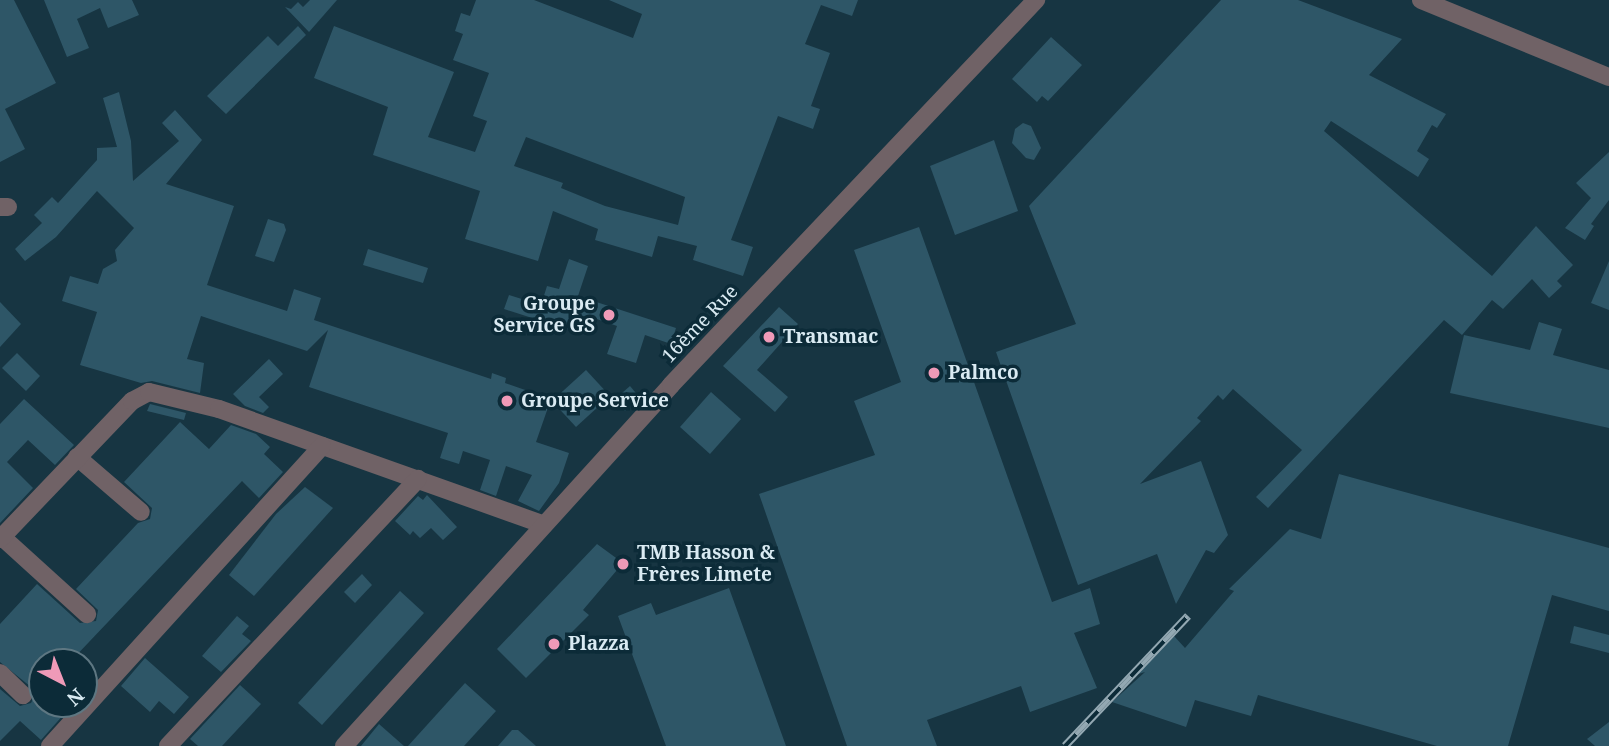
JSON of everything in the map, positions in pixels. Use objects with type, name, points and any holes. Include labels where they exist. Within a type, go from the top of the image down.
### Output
[{"type":"street","name":"16ème Rue","points":[[344,746],[544,525],[1036,0]]},
{"type":"street","points":[[1421,0],[1609,77]]},
{"type":"street","points":[[87,614],[1,538],[132,401],[149,392],[219,409],[544,525]]},
{"type":"street","points":[[50,746],[322,446]]},
{"type":"street","points":[[77,457],[141,512]]},
{"type":"street","points":[[168,746],[418,479]]},
{"type":"street","points":[[0,673],[23,695]]},
{"type":"building","points":[[0,0],[14,0],[56,83],[5,109],[25,149],[0,162]]},
{"type":"building","points":[[44,0],[132,0],[139,15],[108,28],[100,8],[77,19],[89,48],[67,57]]},
{"type":"building","points":[[310,0],[337,0],[309,32],[285,7],[291,9],[298,2],[303,7]]},
{"type":"building","points":[[476,0],[534,0],[633,38],[642,14],[609,0],[858,0],[852,16],[821,5],[805,44],[830,53],[811,106],[820,109],[813,129],[778,116],[731,240],[753,247],[743,276],[693,260],[697,246],[658,236],[652,257],[595,240],[598,229],[553,211],[538,261],[465,239],[480,191],[373,155],[388,107],[314,78],[334,26],[454,72],[428,137],[475,152],[487,121],[473,116],[489,73],[453,60],[463,34],[455,31],[461,13],[470,16]],"holes":[[[526,137],[685,197],[678,225],[605,206],[561,188],[563,183],[514,166]]]},
{"type":"building","points":[[1221,0],[1298,0],[1402,39],[1369,75],[1446,114],[1437,128],[1432,125],[1417,151],[1429,159],[1418,177],[1331,121],[1324,131],[1492,276],[1536,226],[1573,265],[1557,281],[1562,286],[1549,298],[1532,279],[1503,309],[1492,300],[1462,335],[1444,320],[1268,508],[1256,497],[1302,450],[1233,389],[1223,400],[1218,395],[1197,418],[1201,421],[1140,484],[1201,461],[1228,535],[1214,553],[1206,550],[1176,604],[1157,554],[1078,585],[996,352],[1076,324],[1029,206]]},
{"type":"building","points":[[298,26],[306,35],[226,114],[207,96],[268,36],[278,46]]},
{"type":"building","points":[[1051,37],[1082,65],[1048,101],[1042,96],[1037,102],[1012,79]]},
{"type":"building","points":[[119,92],[131,141],[133,181],[179,141],[162,123],[175,110],[202,140],[166,184],[234,206],[207,285],[287,311],[294,289],[321,298],[314,320],[491,379],[492,373],[506,378],[505,383],[551,399],[536,442],[569,453],[559,483],[539,511],[518,501],[532,475],[506,466],[496,496],[480,490],[490,460],[463,451],[459,464],[440,458],[448,433],[309,387],[328,330],[307,351],[201,316],[187,359],[204,363],[200,393],[152,381],[141,383],[80,365],[97,312],[62,301],[70,276],[98,284],[103,269],[117,261],[115,250],[134,228],[97,191],[56,237],[25,261],[15,249],[42,223],[34,215],[52,197],[58,203],[97,160],[97,148],[117,147],[103,98]]},
{"type":"building","points":[[1023,123],[1031,126],[1041,148],[1034,160],[1026,158],[1012,143],[1015,129]]},
{"type":"building","points":[[994,140],[1018,211],[955,235],[930,166]]},
{"type":"building","points":[[1609,152],[1609,200],[1591,224],[1594,226],[1585,240],[1565,228],[1591,198],[1576,183]]},
{"type":"building","points":[[268,219],[284,224],[286,230],[274,262],[255,256]]},
{"type":"building","points":[[919,227],[1052,602],[1090,588],[1100,624],[1074,633],[1097,688],[1030,712],[1021,686],[927,720],[937,746],[847,746],[759,494],[875,455],[854,401],[901,382],[854,250]]},
{"type":"building","points":[[368,249],[428,268],[423,283],[363,265]]},
{"type":"building","points":[[569,259],[588,266],[578,296],[676,328],[671,344],[645,335],[636,363],[607,354],[617,326],[588,316],[582,334],[504,309],[509,295],[541,305],[547,286],[559,289]]},
{"type":"building","points":[[1609,261],[1609,310],[1591,303]]},
{"type":"building","points":[[0,302],[21,324],[0,347]]},
{"type":"building","points":[[779,307],[798,324],[757,370],[788,397],[775,412],[723,366]]},
{"type":"building","points":[[1539,322],[1562,329],[1553,355],[1609,370],[1609,428],[1450,393],[1464,335],[1530,350]]},
{"type":"building","points":[[17,353],[40,376],[26,391],[2,368]]},
{"type":"building","points":[[269,359],[283,374],[259,397],[269,407],[263,413],[245,406],[233,394]]},
{"type":"building","points":[[586,370],[610,396],[576,427],[552,401]]},
{"type":"building","points":[[630,386],[640,398],[625,411],[614,400]]},
{"type":"building","points":[[711,392],[741,419],[710,454],[680,427]]},
{"type":"building","points":[[24,399],[74,445],[55,465],[28,440],[7,462],[33,488],[0,523],[0,424]]},
{"type":"building","points":[[150,404],[186,413],[184,420],[147,411]]},
{"type":"building","points":[[180,422],[209,449],[231,425],[256,434],[270,447],[264,454],[283,472],[259,498],[242,481],[83,648],[28,648],[28,685],[0,662],[0,624],[37,584],[80,623],[96,621],[98,610],[76,589],[138,523],[150,519],[152,508],[124,482]]},
{"type":"building","points":[[1339,474],[1609,548],[1609,611],[1552,595],[1508,746],[1437,746],[1258,695],[1251,716],[1195,700],[1186,727],[1112,702],[1145,672],[1135,675],[1174,636],[1185,648],[1234,591],[1229,589],[1290,529],[1321,539]]},
{"type":"building","points":[[305,487],[333,508],[254,596],[229,575],[276,514]]},
{"type":"building","points":[[427,495],[457,527],[443,540],[431,528],[420,538],[413,531],[410,535],[395,521],[418,496],[423,500]]},
{"type":"building","points":[[597,544],[623,563],[583,610],[589,615],[526,678],[497,649]]},
{"type":"building","points":[[362,574],[372,585],[355,603],[344,592]]},
{"type":"building","points":[[729,588],[786,746],[666,746],[618,616],[651,603],[656,615]]},
{"type":"building","points":[[400,591],[424,613],[322,725],[298,703]]},
{"type":"building","points":[[237,616],[249,626],[242,634],[251,641],[221,672],[202,656]]},
{"type":"building","points":[[1574,626],[1609,635],[1609,653],[1570,643]]},
{"type":"building","points":[[145,658],[189,697],[174,714],[159,701],[150,712],[121,686]]},
{"type":"building","points":[[465,683],[496,711],[464,746],[408,746]]},
{"type":"building","points":[[240,685],[261,704],[222,746],[198,746],[190,739]]},
{"type":"building","points":[[0,689],[20,706],[28,704],[28,718],[61,718],[41,740],[20,721],[0,741]]},
{"type":"building","points":[[1609,722],[1609,746],[1595,746],[1587,739]]},
{"type":"building","points":[[379,724],[404,746],[361,746]]},
{"type":"building","points":[[512,730],[518,730],[536,746],[498,746]]},
{"type":"railway","points":[[1065,746],[1188,616]]},
{"type":"place","name":"Groupe Service GS","points":[[609,315]]},
{"type":"place","name":"Transmac","points":[[769,337]]},
{"type":"place","name":"Palmco","points":[[934,373]]},
{"type":"place","name":"Groupe Service","points":[[507,401]]},
{"type":"place","name":"TMB Hasson & Frères Limete","points":[[623,564]]},
{"type":"place","name":"Plazza","points":[[554,644]]}]
